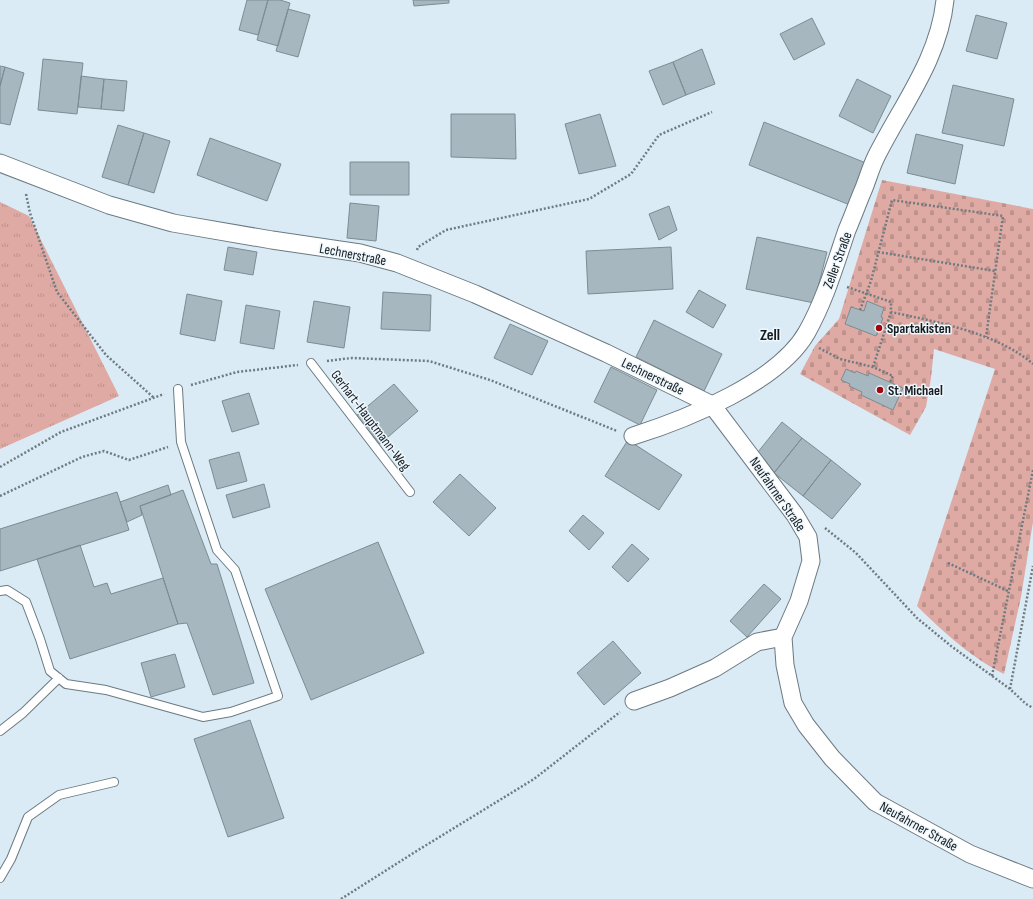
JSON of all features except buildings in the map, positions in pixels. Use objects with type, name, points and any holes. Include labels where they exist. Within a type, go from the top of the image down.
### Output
[{"type":"street","name":"Zeller Straße","points":[[634,436],[667,425],[741,390],[776,367],[802,339],[830,281],[847,231],[876,158],[933,52],[945,0]]},
{"type":"street","name":"Lechnerstraße","points":[[0,164],[109,205],[173,223],[360,253],[408,268],[482,297],[606,353],[712,405]]},
{"type":"street","name":"Neufahrner Straße","points":[[712,405],[795,514],[808,537],[811,562],[799,601],[782,637],[784,665],[794,703],[806,725],[832,758],[875,802],[970,854],[1033,879]]},
{"type":"street","points":[[634,701],[670,688],[715,668],[757,642],[782,637]]},
{"type":"lane","name":"Gerhart-Hauptmann-Weg","points":[[311,363],[410,492]]},
{"type":"lane","points":[[0,591],[7,590],[26,602],[50,671],[66,684],[106,690],[203,718],[231,712],[278,696],[235,570],[217,550],[181,442],[178,389]]},
{"type":"lane","points":[[0,731],[23,713],[59,678]]},
{"type":"lane","points":[[0,878],[11,859],[28,817],[59,795],[114,782]]},
{"type":"path","points":[[408,268],[418,247],[446,230],[589,199],[631,174],[659,135],[712,112]]},
{"type":"path","points":[[22,172],[30,213],[57,292],[106,355],[153,397]]},
{"type":"path","points":[[860,310],[871,281],[892,200],[1004,216],[986,337]]},
{"type":"path","points":[[878,252],[996,270]]},
{"type":"path","points":[[830,281],[891,302],[891,312],[873,366]]},
{"type":"path","points":[[891,312],[931,321],[986,337],[1023,355],[1033,364]]},
{"type":"path","points":[[802,339],[840,360],[873,366],[894,376],[890,382]]},
{"type":"path","points":[[0,496],[82,457],[104,451],[129,460],[181,442]]},
{"type":"path","points":[[992,676],[1033,470]]},
{"type":"path","points":[[819,524],[856,553],[917,618],[951,646],[1010,689],[1026,704],[1033,708]]},
{"type":"path","points":[[948,562],[1008,591]]},
{"type":"path","points":[[1010,689],[1033,566]]},
{"type":"path","points":[[341,899],[534,780],[634,701]]},
{"type":"green space","points":[[882,180],[1033,209],[1033,522],[1021,597],[1004,674],[981,661],[958,644],[917,606],[995,369],[934,349],[926,407],[910,435],[800,374],[815,346],[839,319]]},
{"type":"green space","points":[[0,202],[29,216],[119,396],[0,449]]},
{"type":"place","name":"Spartakisten","points":[[879,328]]},
{"type":"place","name":"St. Michael","points":[[880,390]]},
{"type":"district","name":"Zell","points":[[770,334]]}]
